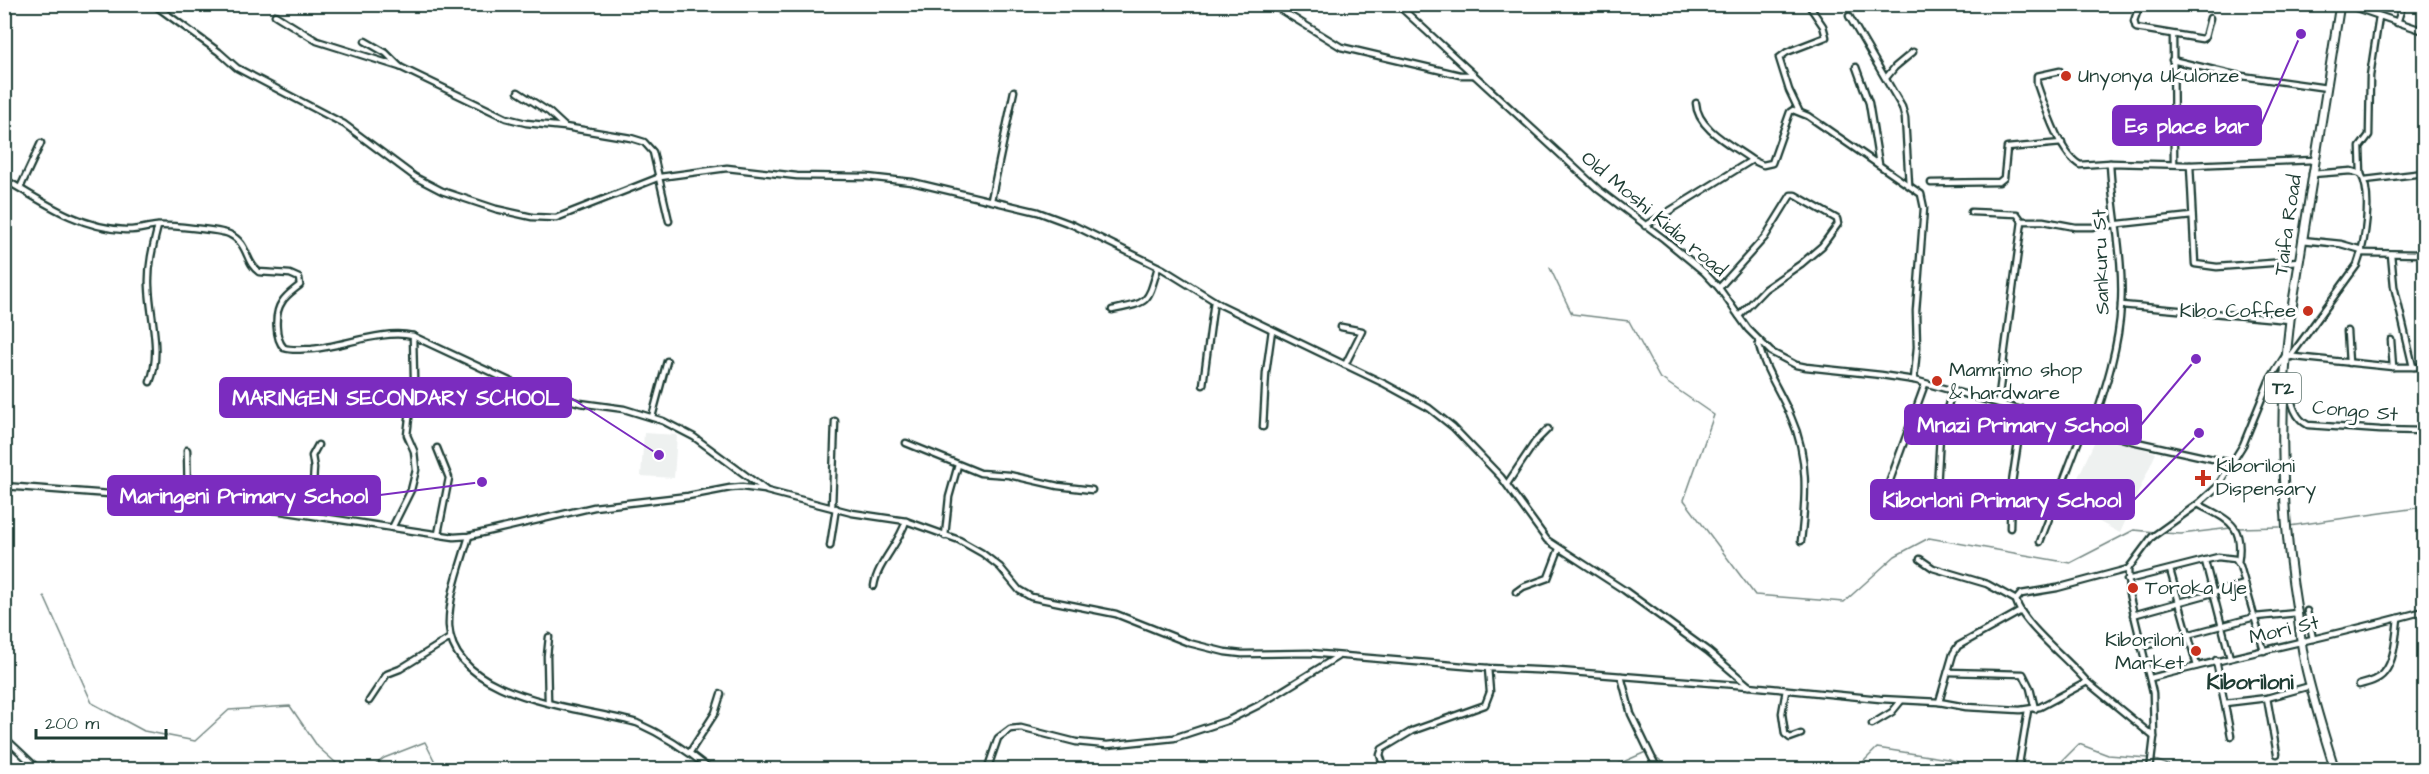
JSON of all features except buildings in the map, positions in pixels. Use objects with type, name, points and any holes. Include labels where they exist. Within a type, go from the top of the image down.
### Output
[{"type":"highway","name":"Taifa Road","points":[[2335,770],[2310,686],[2301,643],[2288,556],[2282,470],[2284,370],[2288,357],[2290,320],[2340,4]]},
{"type":"street","points":[[153,4],[219,52],[237,68],[351,129],[415,177],[466,201],[523,215],[556,218],[660,177],[727,168],[796,176],[867,177],[912,182],[1054,217],[1158,267],[1214,301],[1429,408],[1453,427],[1507,484],[1541,533],[1559,549],[1624,590],[1708,651],[1749,686]]},
{"type":"street","points":[[1271,4],[1341,46],[1460,75],[1473,75]]},
{"type":"street","name":"Old Moshi Kidia road","points":[[1397,4],[1599,190],[1693,262],[1719,288],[1758,340],[1771,352],[1796,365],[1914,380],[2142,443],[2230,463]]},
{"type":"street","points":[[1799,111],[1789,90],[1779,58],[1787,52],[1826,37],[1823,26],[1808,4]]},
{"type":"street","points":[[2140,4],[2134,21],[2136,28],[2202,39],[2205,37],[2210,18]]},
{"type":"street","points":[[2345,4],[2424,31]]},
{"type":"street","points":[[2397,23],[2403,4]]},
{"type":"street","points":[[274,15],[317,41],[400,67],[506,118],[644,142],[651,148],[669,221]]},
{"type":"street","points":[[1849,16],[1898,98],[1905,118],[1909,185]]},
{"type":"street","points":[[2150,770],[2154,737],[2151,678],[2133,615],[2127,580],[2128,569],[2159,531],[2198,504],[2217,487],[2243,445],[2270,381],[2346,282],[2362,252],[2366,222],[2365,180],[2361,174],[2360,147],[2369,135],[2370,76],[2379,17]]},
{"type":"street","points":[[2172,35],[2174,164]]},
{"type":"street","points":[[365,41],[386,53],[400,67]]},
{"type":"street","points":[[1886,78],[1894,67],[1913,52]]},
{"type":"street","points":[[2172,60],[2235,75],[2327,88]]},
{"type":"street","points":[[1856,67],[1869,103],[1879,164]]},
{"type":"street","points":[[2060,71],[2041,74],[2036,79],[2062,143],[2071,157],[2080,165],[2110,163],[2190,165],[2314,160]]},
{"type":"street","points":[[991,200],[1014,91]]},
{"type":"street","points":[[519,92],[549,112],[565,127]]},
{"type":"street","points":[[1696,103],[1696,113],[1705,126],[1752,160],[1763,165],[1772,163],[1790,112],[1799,111],[1921,194],[1924,208],[1916,311],[1917,347],[1914,380]]},
{"type":"street","points":[[20,188],[41,143]]},
{"type":"street","points":[[1931,183],[1999,182],[2004,178],[2007,148],[2062,143]]},
{"type":"street","points":[[1645,226],[1752,160]]},
{"type":"street","name":"Sankuru St","points":[[2092,429],[2111,368],[2121,305],[2117,225],[2110,163]]},
{"type":"street","points":[[2190,165],[2195,264],[2217,267],[2299,261]]},
{"type":"street","points":[[2312,174],[2351,171],[2361,174]]},
{"type":"street","points":[[2365,180],[2424,173]]},
{"type":"street","points":[[4,178],[51,207],[87,223],[129,230],[158,226],[229,234],[246,248],[251,263],[260,272],[290,274],[299,278],[300,285],[283,300],[280,307],[278,339],[284,348],[297,350],[329,348],[396,334],[413,336],[516,384],[580,403],[624,409],[652,417],[694,437],[767,491]]},
{"type":"street","points":[[1719,288],[1761,242],[1791,195],[1795,195],[1837,219],[1838,224],[1822,246],[1765,289],[1739,316]]},
{"type":"street","points":[[1971,212],[2017,214],[2022,221],[1998,402]]},
{"type":"street","points":[[2022,221],[2043,221],[2075,227],[2117,225],[2192,216]]},
{"type":"street","points":[[150,382],[156,354],[149,285],[150,264],[158,226]]},
{"type":"street","points":[[2302,240],[2341,244],[2362,252],[2424,254]]},
{"type":"street","points":[[2391,254],[2394,286],[2413,367]]},
{"type":"street","points":[[1112,310],[1141,304],[1146,300],[1158,267]]},
{"type":"street","points":[[1203,385],[1214,301]]},
{"type":"street","points":[[2121,305],[2290,320]]},
{"type":"street","points":[[1341,327],[1362,331],[1345,365]]},
{"type":"street","points":[[1263,427],[1266,373],[1272,330]]},
{"type":"street","points":[[2348,331],[2349,363]]},
{"type":"street","points":[[392,528],[411,490],[417,470],[414,451],[407,435],[414,377],[413,336]]},
{"type":"street","points":[[1758,340],[1765,368],[1796,428],[1805,469],[1806,494],[1801,541]]},
{"type":"street","points":[[2391,340],[2393,367]]},
{"type":"street","points":[[2288,357],[2393,367],[2424,367]]},
{"type":"street","points":[[652,417],[667,361]]},
{"type":"street","name":"Congo St","points":[[2284,370],[2295,413],[2301,422],[2308,425],[2424,431]]},
{"type":"street","points":[[1885,494],[1925,384]]},
{"type":"street","points":[[1936,506],[1940,435],[1952,391]]},
{"type":"street","points":[[2010,528],[2011,489],[2023,409]]},
{"type":"street","points":[[830,546],[835,507],[835,421]]},
{"type":"street","points":[[2040,542],[2084,427]]},
{"type":"street","points":[[1507,484],[1535,442],[1548,429]]},
{"type":"street","points":[[906,443],[980,473],[1009,475],[1058,486],[1092,490]]},
{"type":"street","points":[[311,514],[314,468],[312,456],[318,445]]},
{"type":"street","points":[[437,448],[449,478],[438,534]]},
{"type":"street","points":[[188,450],[188,499]]},
{"type":"street","points":[[945,536],[949,498],[958,465]]},
{"type":"street","points":[[4,486],[188,499],[311,514],[392,528],[469,536],[594,507],[742,487],[862,515],[906,520],[968,544],[982,552],[1000,567],[1019,590],[1031,597],[1116,614],[1189,643],[1225,652],[1292,652],[1337,657],[1381,658],[1488,668],[1749,686],[1901,701],[1939,702],[1966,707],[2028,710],[2035,709],[2087,682]]},
{"type":"street","points":[[2198,504],[2231,522],[2239,540],[2238,563],[2264,651]]},
{"type":"street","points":[[874,586],[880,568],[902,534],[906,520]]},
{"type":"street","points":[[469,536],[450,610],[450,638],[456,652],[474,672],[502,688],[548,702],[637,723],[690,753],[711,770]]},
{"type":"street","points":[[1516,592],[1548,578],[1559,549]]},
{"type":"street","points":[[2127,580],[2227,557],[2235,559],[2238,563]]},
{"type":"street","points":[[1920,559],[1933,568],[1987,584],[2016,600],[2020,611],[2087,682],[2154,737]]},
{"type":"street","points":[[2205,561],[2230,658]]},
{"type":"street","points":[[2016,600],[2020,594],[2057,588],[2128,569]]},
{"type":"street","points":[[2170,570],[2197,666]]},
{"type":"street","points":[[2133,615],[2245,584]]},
{"type":"street","points":[[1939,702],[1958,646],[2020,611]]},
{"type":"street","points":[[2307,611],[2313,639]]},
{"type":"street","name":"Mori St","points":[[2151,678],[2216,660],[2301,643],[2424,611]]},
{"type":"street","points":[[2141,647],[2255,617],[2297,613]]},
{"type":"street","points":[[2359,686],[2385,673],[2396,636],[2398,618]]},
{"type":"street","points":[[548,702],[549,637]]},
{"type":"street","points":[[369,701],[387,674],[400,669],[450,638]]},
{"type":"street","points":[[987,770],[997,741],[1007,730],[1022,728],[1076,742],[1107,745],[1174,738],[1229,720],[1259,705],[1337,657]]},
{"type":"street","points":[[2216,660],[2231,736]]},
{"type":"street","points":[[1385,770],[1380,755],[1382,748],[1412,731],[1483,707],[1490,692],[1488,668]]},
{"type":"street","points":[[1948,672],[2023,674],[2030,688],[2035,709]]},
{"type":"street","points":[[1621,676],[1631,714],[1658,770]]},
{"type":"street","points":[[2224,703],[2267,698],[2310,686]]},
{"type":"street","points":[[1786,690],[1782,713],[1785,734],[1790,738],[1801,734]]},
{"type":"street","points":[[690,753],[715,713],[721,693]]},
{"type":"street","points":[[2267,698],[2277,754]]},
{"type":"street","points":[[1872,724],[1892,712],[1901,701]]},
{"type":"street","points":[[2018,770],[2028,710]]},
{"type":"street","points":[[4,737],[39,770]]},
{"type":"shaded area","points":[[644,433],[677,435],[674,478],[641,476]]},
{"type":"shaded area","points":[[2098,434],[2156,453],[2120,533],[2066,504]]},
{"type":"waterway","points":[[1550,268],[1572,314],[1629,321],[1659,377],[1714,415],[1684,500],[1755,595],[1844,602],[1895,556],[1929,538],[2070,563],[2134,530],[2155,532]]},
{"type":"waterway","points":[[2289,526],[2424,507]]},
{"type":"waterway","points":[[2239,528],[2280,527]]},
{"type":"waterway","points":[[2163,533],[2181,534],[2231,528]]},
{"type":"waterway","points":[[44,596],[92,703],[144,731],[195,741],[229,710],[290,706],[318,747],[344,770]]},
{"type":"waterway","points":[[369,770],[384,758],[425,742],[439,770]]},
{"type":"waterway","points":[[2053,770],[2079,744],[2108,755],[2148,758]]},
{"type":"waterway","points":[[1855,770],[1877,748],[1948,759],[1983,770]]},
{"type":"waterway","points":[[1605,770],[1648,751]]},
{"type":"waterway","points":[[1652,754],[1673,770]]},
{"type":"waterway","points":[[2155,760],[2183,770]]},
{"type":"waterway","points":[[2419,770],[2424,766]]},
{"type":"waterway","points":[[1826,770],[1832,770]]},
{"type":"waterway","points":[[2246,770],[2252,770]]},
{"type":"place","name":"Es place bar","points":[[2301,34]]},
{"type":"place","name":"Unyonya Ukulonze","points":[[2066,76]]},
{"type":"place","name":"Kibo Coffee","points":[[2308,311]]},
{"type":"place","name":"Mnazi Primary School","points":[[2196,359]]},
{"type":"place","name":"Mamrimo shop & hardware","points":[[1937,381]]},
{"type":"place","name":"Kiborloni Primary School","points":[[2199,433]]},
{"type":"place","name":"MARINGENI SECONDARY SCHOOL","points":[[659,455]]},
{"type":"place","name":"Kiboriloni Dispensary","points":[[2203,478]]},
{"type":"place","name":"Maringeni Primary School","points":[[482,482]]},
{"type":"place","name":"Toroka Uje","points":[[2133,588]]},
{"type":"place","name":"Kiboriloni Market","points":[[2196,651]]},
{"type":"district","name":"Kiboriloni","points":[[2250,682]]}]
